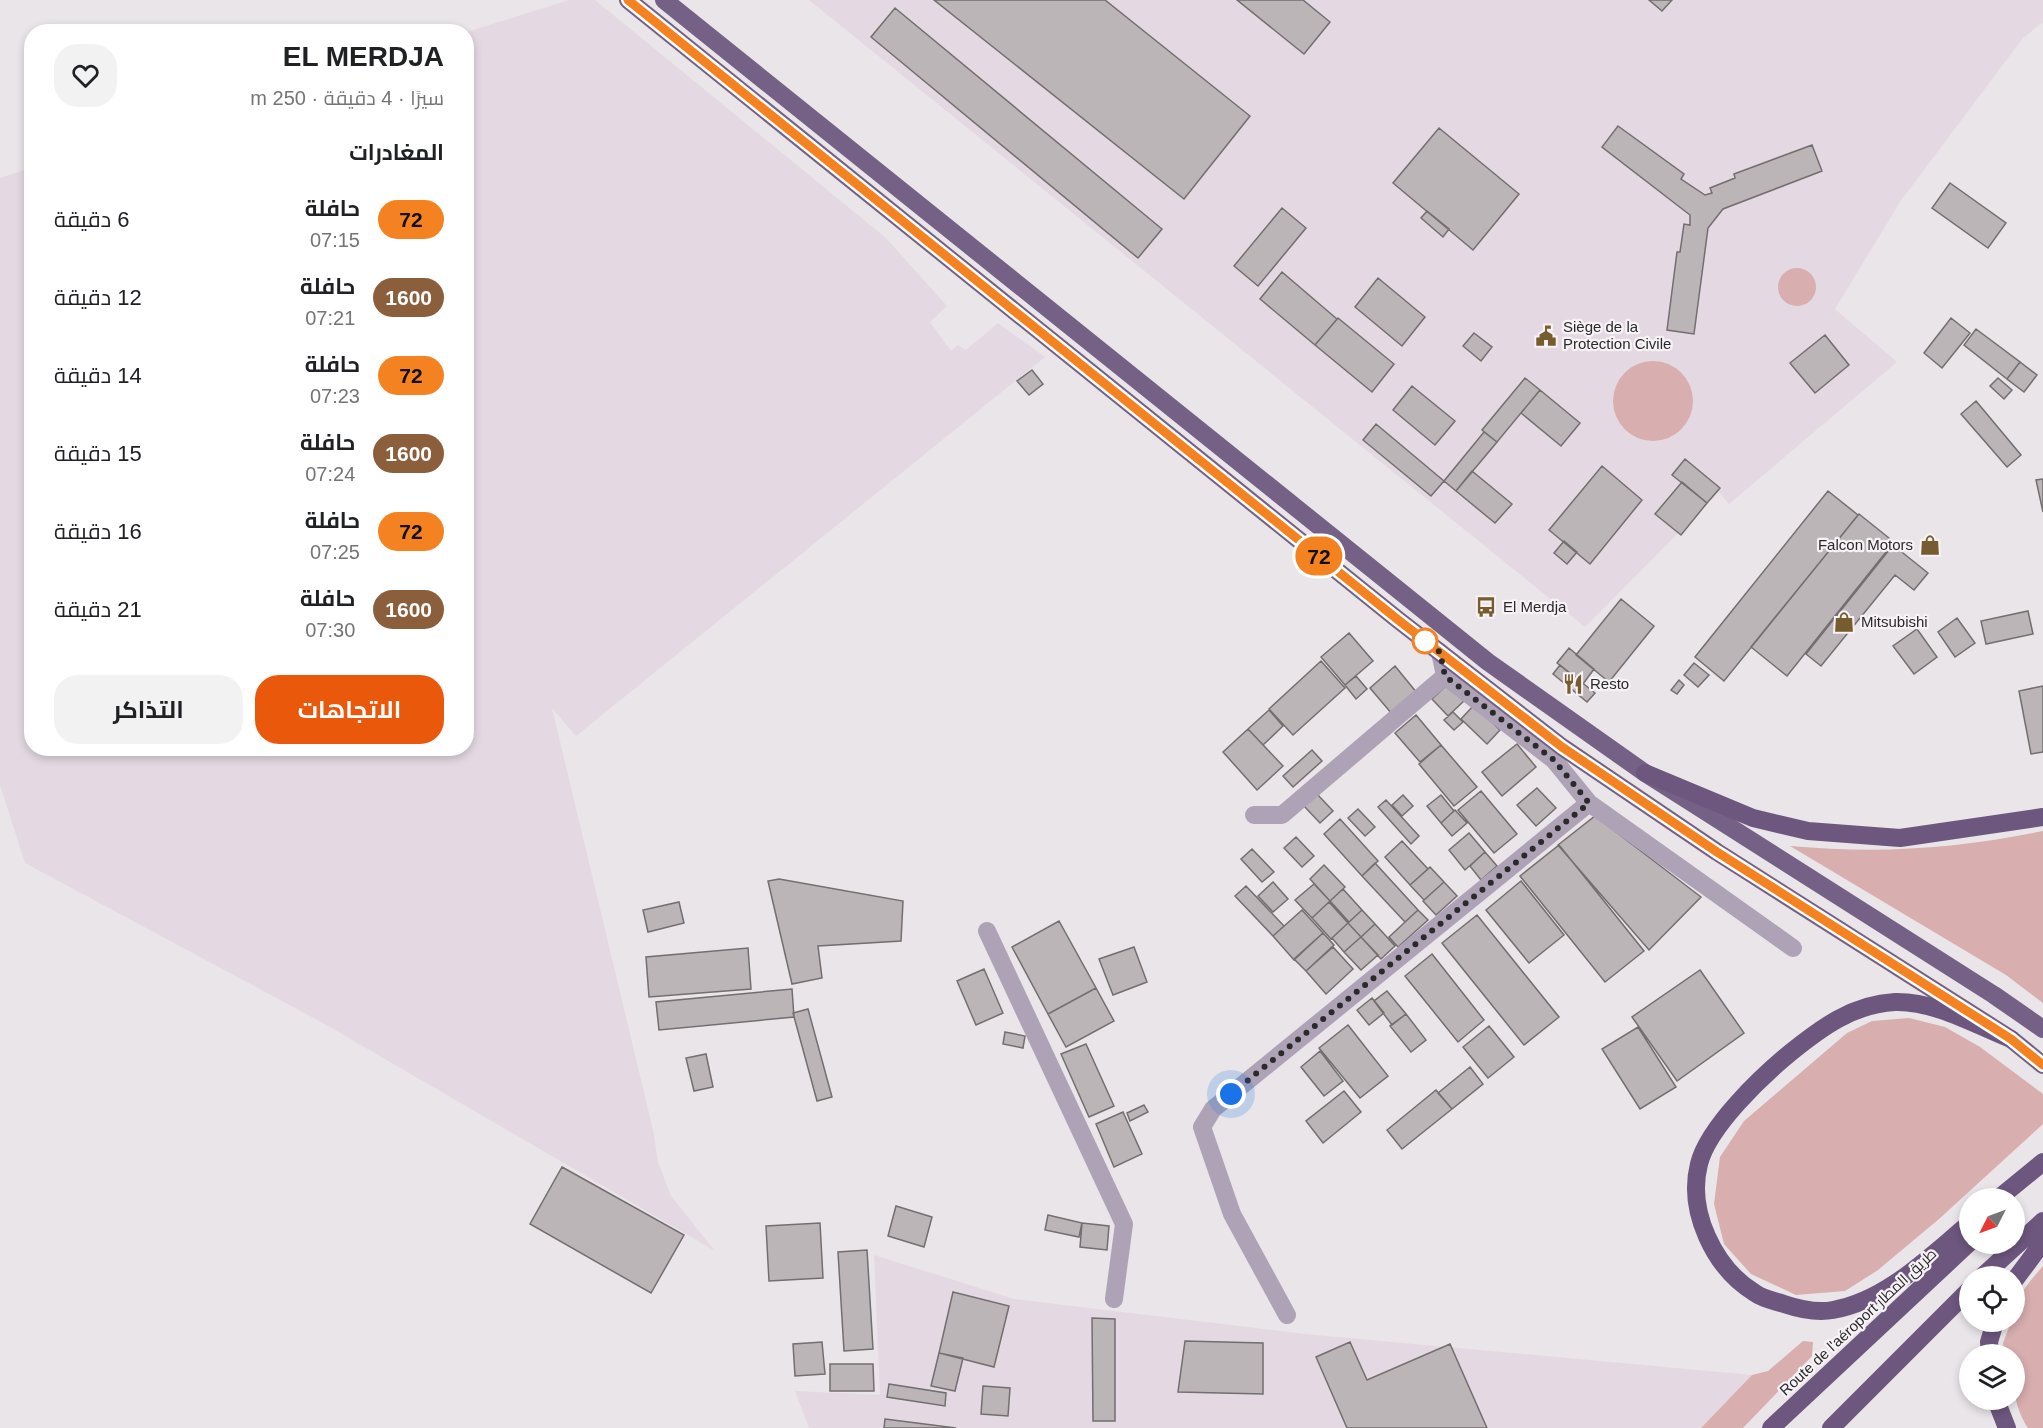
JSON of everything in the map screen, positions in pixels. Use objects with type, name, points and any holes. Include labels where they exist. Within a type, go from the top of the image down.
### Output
[{"type":"highway","points":[[628,0],[1440,652],[1614,785],[2011,1039],[2040,1063]]},
{"type":"highway","points":[[664,0],[1480,655],[1645,773],[1994,995],[2043,1029]]},
{"type":"highway","points":[[1645,773],[1753,818],[1819,832],[1900,837],[2043,817]]},
{"type":"highway","points":[[1959,1232],[1922,1263],[1880,1293],[1856,1304],[1832,1311],[1800,1310],[1756,1294],[1734,1278],[1718,1256],[1705,1236],[1700,1215],[1696,1188],[1699,1162],[1731,1111],[1756,1082],[1814,1034],[1842,1016],[1865,1007],[1893,1002],[1916,1003],[2011,1039]]},
{"type":"highway","points":[[2011,1188],[2043,1162]]},
{"type":"highway","points":[[2024,1188],[2043,1168]]},
{"type":"highway","points":[[1994,1266],[2043,1221]]},
{"type":"highway","points":[[2025,1266],[2043,1242]]},
{"type":"highway","name":"Route de l'aéroport طريق المطار","points":[[1771,1428],[1959,1252]]},
{"type":"highway","points":[[1832,1428],[1959,1300]]},
{"type":"highway","points":[[2000,1410],[2007,1428]]},
{"type":"street","points":[[1440,652],[1445,676],[1554,760],[1589,803],[1793,948]]},
{"type":"street","points":[[1254,815],[1282,815],[1445,676]]},
{"type":"street","points":[[1287,1315],[1232,1214],[1202,1127],[1213,1109],[1589,803]]},
{"type":"street","points":[[987,931],[1124,1224],[1113,1299]]},
{"type":"shaded area","points":[[569,0],[595,0],[886,238],[947,306],[930,322],[951,351],[958,345],[966,350],[998,323],[1045,357],[576,736],[552,708],[653,1130],[658,1162],[671,1196],[715,1251],[323,1023],[25,863],[0,785],[0,178],[24,170],[24,756],[474,756],[474,30]]},
{"type":"shaded area","name":"Siège de la Protection Civile","points":[[809,0],[2043,0],[2043,22],[2023,38],[1900,202],[1835,309],[1897,362],[1729,504],[1719,492],[1585,627]]},
{"type":"shaded area","points":[[1797,268],[1810,274],[1816,287],[1810,300],[1797,306],[1784,300],[1778,287],[1784,274]]},
{"type":"shaded area","points":[[1653,361],[1668,364],[1681,373],[1690,386],[1693,401],[1690,416],[1681,429],[1668,438],[1653,441],[1638,438],[1625,429],[1616,416],[1613,401],[1616,386],[1625,373],[1638,364]]},
{"type":"shaded area","points":[[2043,831],[2043,1003],[2006,975],[1790,846],[1886,850],[1948,846]]},
{"type":"shaded area","points":[[1909,1018],[1945,1027],[1980,1047],[2043,1094],[2043,1124],[1973,1188],[1959,1188],[1959,1201],[1878,1270],[1845,1291],[1796,1295],[1751,1274],[1724,1244],[1714,1204],[1720,1157],[1744,1121],[1847,1033],[1872,1021]]},
{"type":"shaded area","points":[[874,1255],[1014,1299],[1305,1334],[1752,1375],[1701,1428],[809,1428],[795,1391],[880,1395]]},
{"type":"shaded area","points":[[2043,1266],[2043,1428],[2028,1428],[2019,1410],[2025,1410],[2025,1344],[2003,1344],[2007,1332],[2025,1332],[2025,1288]]},
{"type":"shaded area","points":[[1803,1341],[1813,1342],[1812,1356],[1743,1428],[1701,1428],[1752,1375],[1768,1371]]},
{"type":"building","points":[[934,0],[1105,0],[1250,116],[1184,199]]},
{"type":"building","points":[[1237,0],[1303,0],[1330,22],[1304,54]]},
{"type":"building","points":[[1649,0],[1672,0],[1662,11]]},
{"type":"building","points":[[895,8],[1162,229],[1138,258],[871,37]]},
{"type":"building","points":[[1618,126],[1684,174],[1681,179],[1705,195],[1712,193],[1710,188],[1735,178],[1734,174],[1812,145],[1822,171],[1723,209],[1708,228],[1694,334],[1667,330],[1677,252],[1680,252],[1684,224],[1690,225],[1690,215],[1602,147]]},
{"type":"building","points":[[1439,128],[1519,194],[1473,250],[1393,183]]},
{"type":"building","points":[[1950,183],[2006,223],[1988,248],[1932,208]]},
{"type":"building","points":[[1282,208],[1306,228],[1258,286],[1234,266]]},
{"type":"building","points":[[1427,211],[1449,229],[1443,237],[1421,218]]},
{"type":"building","points":[[1282,272],[1337,319],[1315,345],[1260,299]]},
{"type":"building","points":[[1378,278],[1425,317],[1402,346],[1355,307]]},
{"type":"building","points":[[1338,318],[1394,364],[1372,392],[1315,345]]},
{"type":"building","points":[[1951,318],[1970,333],[1942,368],[1924,353]]},
{"type":"building","points":[[1976,329],[2020,362],[2007,379],[1964,345]]},
{"type":"building","points":[[1474,333],[1492,347],[1481,361],[1463,346]]},
{"type":"building","points":[[1825,335],[1849,365],[1815,393],[1790,363]]},
{"type":"building","points":[[2020,362],[2037,375],[2024,392],[2007,379]]},
{"type":"building","points":[[1032,370],[1043,384],[1029,395],[1017,381]]},
{"type":"building","points":[[1525,378],[1540,390],[1497,442],[1482,430]]},
{"type":"building","points":[[1998,378],[2012,390],[2004,399],[1990,386]]},
{"type":"building","points":[[1412,386],[1455,421],[1435,445],[1393,410]]},
{"type":"building","points":[[1540,390],[1580,423],[1561,446],[1521,413]]},
{"type":"building","points":[[1976,401],[2021,455],[2007,467],[1961,414]]},
{"type":"building","points":[[1376,424],[1444,481],[1431,496],[1363,440]]},
{"type":"building","points":[[1484,432],[1497,442],[1456,491],[1444,481]]},
{"type":"building","points":[[1685,459],[1720,488],[1707,503],[1672,475]]},
{"type":"building","points":[[1602,466],[1642,500],[1590,564],[1549,530]]},
{"type":"building","points":[[1472,471],[1512,504],[1495,523],[1456,491]]},
{"type":"building","points":[[2043,479],[2043,512],[2036,480]]},
{"type":"building","points":[[1682,482],[1707,503],[1681,535],[1655,514]]},
{"type":"building","points":[[1828,491],[1858,515],[1724,681],[1695,657]]},
{"type":"building","points":[[1859,514],[1894,542],[1787,676],[1751,647]]},
{"type":"building","points":[[1564,541],[1577,552],[1567,564],[1554,553]]},
{"type":"building","name":"Mitsubishi","points":[[1893,545],[1928,573],[1914,590],[1895,575],[1821,666],[1806,654]]},
{"type":"building","points":[[1621,599],[1654,626],[1609,682],[1576,655]]},
{"type":"building","points":[[2028,611],[2033,634],[1986,644],[1981,621]]},
{"type":"building","points":[[1957,618],[1975,643],[1955,657],[1938,632]]},
{"type":"building","points":[[1917,629],[1937,657],[1914,674],[1893,646]]},
{"type":"building","points":[[1349,633],[1373,661],[1345,685],[1321,657]]},
{"type":"building","points":[[1569,648],[1594,669],[1583,684],[1557,663]]},
{"type":"building","points":[[1321,661],[1345,688],[1293,735],[1269,709]]},
{"type":"building","points":[[1694,663],[1709,675],[1698,687],[1684,675]]},
{"type":"building","points":[[1560,665],[1595,693],[1587,702],[1553,674]]},
{"type":"building","points":[[1395,666],[1417,693],[1392,714],[1370,688]]},
{"type":"building","points":[[1356,676],[1367,689],[1356,699],[1345,685]]},
{"type":"building","points":[[1679,680],[1684,685],[1677,694],[1671,690]]},
{"type":"building","points":[[1449,683],[1465,700],[1448,716],[1432,699]]},
{"type":"building","points":[[2043,686],[2043,752],[2031,754],[2019,691]]},
{"type":"building","points":[[1474,705],[1500,730],[1487,744],[1461,719]]},
{"type":"building","points":[[1269,710],[1283,726],[1263,745],[1248,729]]},
{"type":"building","points":[[1453,712],[1463,722],[1454,730],[1444,720]]},
{"type":"building","points":[[1416,715],[1441,745],[1420,762],[1395,733]]},
{"type":"building","points":[[1248,729],[1283,766],[1257,790],[1223,752]]},
{"type":"building","points":[[1517,744],[1536,767],[1502,796],[1482,772]]},
{"type":"building","points":[[1441,745],[1477,787],[1454,806],[1419,764]]},
{"type":"building","points":[[1312,750],[1322,761],[1293,787],[1283,776]]},
{"type":"building","points":[[1537,788],[1556,808],[1536,826],[1517,805]]},
{"type":"building","points":[[1481,791],[1517,834],[1494,853],[1458,810]]},
{"type":"building","points":[[1317,794],[1333,811],[1320,823],[1304,806]]},
{"type":"building","points":[[1403,795],[1413,806],[1402,816],[1392,805]]},
{"type":"building","points":[[1441,795],[1454,811],[1441,823],[1427,806]]},
{"type":"building","points":[[1386,800],[1419,836],[1411,844],[1378,807]]},
{"type":"building","points":[[1358,809],[1375,827],[1365,836],[1348,818]]},
{"type":"building","points":[[1455,810],[1467,823],[1452,836],[1441,823]]},
{"type":"building","points":[[1595,816],[1701,897],[1649,950],[1558,845]]},
{"type":"building","points":[[1340,819],[1378,861],[1362,876],[1324,834]]},
{"type":"building","points":[[1469,833],[1485,852],[1465,870],[1449,850]]},
{"type":"building","points":[[1296,837],[1314,856],[1302,867],[1284,848]]},
{"type":"building","points":[[1402,841],[1428,869],[1410,885],[1385,857]]},
{"type":"building","points":[[1559,845],[1644,951],[1605,982],[1520,876]]},
{"type":"building","points":[[1252,849],[1274,872],[1262,882],[1241,859]]},
{"type":"building","points":[[1485,852],[1497,866],[1481,880],[1470,866]]},
{"type":"building","points":[[1375,863],[1418,910],[1405,922],[1362,876]]},
{"type":"building","points":[[1324,865],[1345,887],[1330,901],[1310,879]]},
{"type":"building","points":[[1430,867],[1444,882],[1424,900],[1410,885]]},
{"type":"building","points":[[779,879],[903,901],[901,941],[818,946],[822,978],[792,984],[768,881]]},
{"type":"building","points":[[1521,881],[1564,935],[1529,963],[1486,910]]},
{"type":"building","points":[[1273,882],[1288,899],[1273,912],[1258,896]]},
{"type":"building","points":[[1444,882],[1457,896],[1436,915],[1423,901]]},
{"type":"building","points":[[1314,884],[1330,901],[1312,918],[1295,900]]},
{"type":"building","points":[[1246,886],[1284,926],[1273,936],[1235,896]]},
{"type":"building","points":[[1343,889],[1362,910],[1349,922],[1330,901]]},
{"type":"building","points":[[679,902],[684,923],[648,932],[643,910]]},
{"type":"building","points":[[1329,902],[1348,923],[1331,939],[1312,918]]},
{"type":"building","points":[[1302,910],[1323,933],[1294,960],[1273,936]]},
{"type":"building","points":[[1362,910],[1375,924],[1361,937],[1348,923]]},
{"type":"building","points":[[1418,910],[1428,920],[1398,947],[1389,937]]},
{"type":"building","points":[[1477,915],[1559,1017],[1524,1045],[1442,943]]},
{"type":"building","points":[[1059,921],[1096,988],[1048,1014],[1012,947]]},
{"type":"building","points":[[1348,923],[1361,937],[1344,952],[1332,938]]},
{"type":"building","points":[[1375,924],[1395,946],[1381,959],[1361,937]]},
{"type":"building","points":[[1323,933],[1334,945],[1306,971],[1294,959]]},
{"type":"building","points":[[1361,937],[1378,955],[1361,970],[1344,952]]},
{"type":"building","points":[[1134,947],[1147,982],[1113,995],[1099,959]]},
{"type":"building","points":[[1333,947],[1353,969],[1326,994],[1306,971]]},
{"type":"building","points":[[748,948],[751,989],[649,997],[646,957]]},
{"type":"building","points":[[1432,954],[1484,1020],[1458,1042],[1405,976]]},
{"type":"building","points":[[984,969],[1003,1013],[976,1025],[957,981]]},
{"type":"building","points":[[1700,970],[1744,1033],[1677,1081],[1632,1017]]},
{"type":"building","points":[[1096,988],[1114,1021],[1066,1047],[1048,1014]]},
{"type":"building","points":[[792,989],[794,1017],[659,1030],[656,1002]]},
{"type":"building","points":[[1387,991],[1406,1014],[1392,1025],[1374,1001]]},
{"type":"building","points":[[1372,998],[1384,1013],[1369,1025],[1357,1010]]},
{"type":"building","points":[[808,1009],[832,1097],[817,1101],[793,1013]]},
{"type":"building","points":[[1406,1014],[1426,1040],[1411,1052],[1390,1026]]},
{"type":"building","points":[[1348,1025],[1388,1076],[1360,1098],[1319,1048]]},
{"type":"building","points":[[1489,1026],[1514,1057],[1488,1078],[1463,1047]]},
{"type":"building","points":[[1638,1027],[1676,1087],[1640,1109],[1602,1049]]},
{"type":"building","points":[[1005,1032],[1025,1036],[1023,1048],[1003,1044]]},
{"type":"building","points":[[1086,1044],[1114,1106],[1089,1117],[1061,1054]]},
{"type":"building","points":[[1320,1051],[1343,1081],[1324,1096],[1301,1067]]},
{"type":"building","points":[[706,1054],[713,1087],[694,1091],[686,1058]]},
{"type":"building","points":[[1470,1067],[1483,1084],[1452,1109],[1438,1093]]},
{"type":"building","points":[[1436,1090],[1452,1109],[1402,1149],[1387,1130]]},
{"type":"building","points":[[1344,1091],[1361,1112],[1323,1143],[1306,1121]]},
{"type":"building","points":[[1144,1105],[1148,1112],[1130,1121],[1127,1113]]},
{"type":"building","points":[[1123,1112],[1142,1154],[1114,1167],[1096,1124]]},
{"type":"building","points":[[562,1167],[684,1235],[651,1293],[530,1224]]},
{"type":"building","points":[[896,1206],[932,1217],[924,1247],[888,1236]]},
{"type":"building","points":[[1048,1215],[1082,1223],[1079,1237],[1045,1230]]},
{"type":"building","points":[[820,1223],[823,1278],[769,1281],[766,1226]]},
{"type":"building","points":[[1082,1223],[1109,1226],[1107,1250],[1080,1247]]},
{"type":"building","points":[[867,1250],[873,1349],[844,1351],[838,1252]]},
{"type":"building","points":[[953,1292],[1009,1306],[994,1367],[939,1353]]},
{"type":"building","points":[[1092,1318],[1115,1319],[1115,1421],[1093,1421]]},
{"type":"building","points":[[1185,1341],[1263,1343],[1263,1394],[1178,1392]]},
{"type":"building","points":[[822,1342],[825,1374],[795,1376],[793,1344]]},
{"type":"building","points":[[1350,1342],[1367,1380],[1450,1344],[1487,1428],[1347,1428],[1316,1357]]},
{"type":"building","points":[[939,1353],[963,1358],[955,1391],[931,1386]]},
{"type":"building","points":[[830,1364],[873,1364],[874,1391],[830,1391]]},
{"type":"building","points":[[889,1384],[946,1393],[945,1406],[887,1397]]},
{"type":"building","points":[[983,1386],[1010,1388],[1008,1416],[981,1414]]},
{"type":"building","points":[[885,1419],[956,1428],[884,1428]]},
{"type":"bus line","name":"72","points":[[628,0],[1397,619],[1562,747],[1614,785],[1717,852],[2011,1039],[2043,1065]]},
{"type":"place","name":"Siège de la Protection Civile","points":[[1546,336]]},
{"type":"place","name":"Falcon Motors","points":[[1930,545]]},
{"type":"place","name":"El Merdja","points":[[1486,607]]},
{"type":"place","name":"Mitsubishi","points":[[1844,622]]},
{"type":"place","name":"Resto","points":[[1573,684]]},
{"type":"route","points":[[1231,1094],[1589,803],[1554,760],[1445,676],[1440,652],[1425,641]]}]
